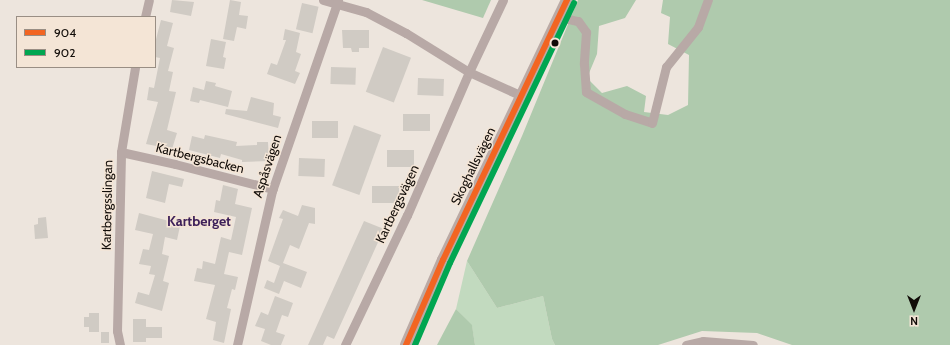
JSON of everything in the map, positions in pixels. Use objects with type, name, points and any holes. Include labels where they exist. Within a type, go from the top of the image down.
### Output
[{"type":"main road","name":"Skoghallsvägen","points":[[406,345],[443,260],[567,0]]},
{"type":"street","points":[[145,16],[149,0]]},
{"type":"street","points":[[323,0],[337,2],[373,16],[406,33],[469,72],[522,96]]},
{"type":"street","name":"Kartbergsvägen","points":[[345,345],[410,210],[469,72],[503,0]]},
{"type":"street","points":[[560,17],[578,21],[586,32],[584,64],[586,92],[625,114],[652,123],[666,67],[698,27],[708,0]]},
{"type":"street","name":"Aspåsvägen","points":[[237,345],[273,189],[337,2]]},
{"type":"street","name":"Kartbergsslingan","points":[[120,345],[117,331],[121,152],[135,68]]},
{"type":"street","name":"Kartbergsbacken","points":[[121,152],[273,189]]},
{"type":"street","points":[[686,345],[703,341],[753,345]]},
{"type":"green space","points":[[422,0],[491,0],[483,18]]},
{"type":"green space","points":[[578,0],[636,0],[625,18],[599,26],[597,54],[587,78],[602,93],[627,86],[646,96],[644,112],[668,115],[688,105],[689,55],[668,44],[670,17],[661,13],[663,0],[950,0],[950,345],[792,345],[757,333],[702,331],[658,345],[555,345],[552,339],[543,296],[497,308],[467,261],[522,136]]},
{"type":"green space","points":[[467,261],[497,308],[543,296],[552,339],[555,345],[475,345],[472,326],[456,309]]},
{"type":"green space","points":[[456,309],[472,325],[475,345],[437,345]]},
{"type":"building","points":[[172,0],[194,2],[191,16],[170,12]]},
{"type":"building","points":[[230,0],[241,2],[239,15],[248,16],[246,29],[237,27],[234,41],[223,39]]},
{"type":"building","points":[[302,3],[319,7],[312,33],[296,29]]},
{"type":"building","points":[[161,20],[173,23],[167,46],[174,48],[168,71],[173,72],[169,91],[176,92],[167,130],[177,133],[172,149],[146,144],[158,102],[147,100],[149,87],[154,88],[160,58],[156,57],[156,39]]},
{"type":"building","points":[[285,29],[300,33],[296,52],[301,54],[295,71],[300,73],[295,84],[267,74],[271,63],[277,65],[286,40],[283,40]]},
{"type":"building","points":[[342,30],[369,30],[369,48],[359,48],[359,52],[352,52],[351,48],[343,48]]},
{"type":"building","points":[[211,39],[226,42],[223,57],[226,58],[224,69],[206,66]]},
{"type":"building","points":[[383,47],[411,58],[394,103],[366,92]]},
{"type":"building","points":[[331,67],[356,68],[355,85],[330,84]]},
{"type":"building","points":[[418,78],[444,79],[443,96],[417,95]]},
{"type":"building","points":[[206,81],[216,83],[215,86],[232,91],[228,107],[200,100],[199,103],[190,101],[193,87],[204,90]]},
{"type":"building","points":[[251,97],[274,103],[273,115],[281,117],[278,128],[225,114],[226,109],[247,111]]},
{"type":"building","points":[[403,114],[430,114],[430,131],[403,131]]},
{"type":"building","points":[[312,121],[338,121],[338,138],[312,138]]},
{"type":"building","points":[[354,125],[381,135],[359,195],[332,185]]},
{"type":"building","points":[[205,135],[237,142],[236,146],[257,145],[257,142],[268,142],[269,161],[242,162],[242,160],[221,154],[220,158],[189,150],[192,136],[204,139]]},
{"type":"building","points":[[387,150],[414,150],[414,167],[387,167]]},
{"type":"building","points":[[299,158],[325,159],[324,177],[298,176]]},
{"type":"building","points":[[152,171],[184,179],[182,187],[169,184],[165,203],[146,198]]},
{"type":"building","points":[[223,185],[238,189],[235,204],[252,208],[242,255],[229,252],[224,274],[238,277],[235,290],[232,289],[227,308],[231,309],[224,343],[213,340],[216,322],[206,319],[215,285],[194,281],[197,268],[202,269],[203,261],[215,264],[221,237],[231,240],[236,217],[214,212],[216,200],[220,201]]},
{"type":"building","points":[[372,186],[399,186],[399,203],[372,203]]},
{"type":"building","points":[[302,205],[315,208],[315,224],[309,223],[299,249],[290,245],[283,263],[307,272],[301,288],[284,281],[279,294],[264,288],[267,280],[274,283],[280,266],[268,261],[283,219],[279,218],[283,210],[298,216]]},
{"type":"building","points":[[139,213],[169,221],[169,224],[180,226],[177,240],[165,237],[162,254],[169,256],[163,281],[169,283],[162,311],[135,303],[138,292],[149,295],[155,275],[149,274],[151,266],[139,264],[143,249],[149,250],[153,234],[135,230]]},
{"type":"building","points":[[46,217],[48,238],[35,239],[34,225],[38,224],[38,218]]},
{"type":"building","points":[[364,221],[384,229],[334,339],[327,336],[323,345],[308,345]]},
{"type":"building","points":[[275,296],[293,303],[288,317],[282,315],[276,332],[285,335],[281,345],[271,345],[261,341],[265,329],[255,326],[261,312],[268,315]]},
{"type":"building","points":[[89,313],[99,313],[99,332],[89,332],[89,327],[84,327],[84,317],[89,317]]},
{"type":"building","points":[[133,319],[146,319],[146,327],[162,327],[162,338],[146,338],[146,342],[133,342]]},
{"type":"building","points":[[101,332],[109,332],[109,343],[101,343]]},
{"type":"transit line","name":"904","points":[[406,345],[443,260],[567,0]]},
{"type":"transit line","name":"902","points":[[415,345],[450,263],[574,3]]},
{"type":"district","name":"Kartberget","points":[[199,221]]}]
